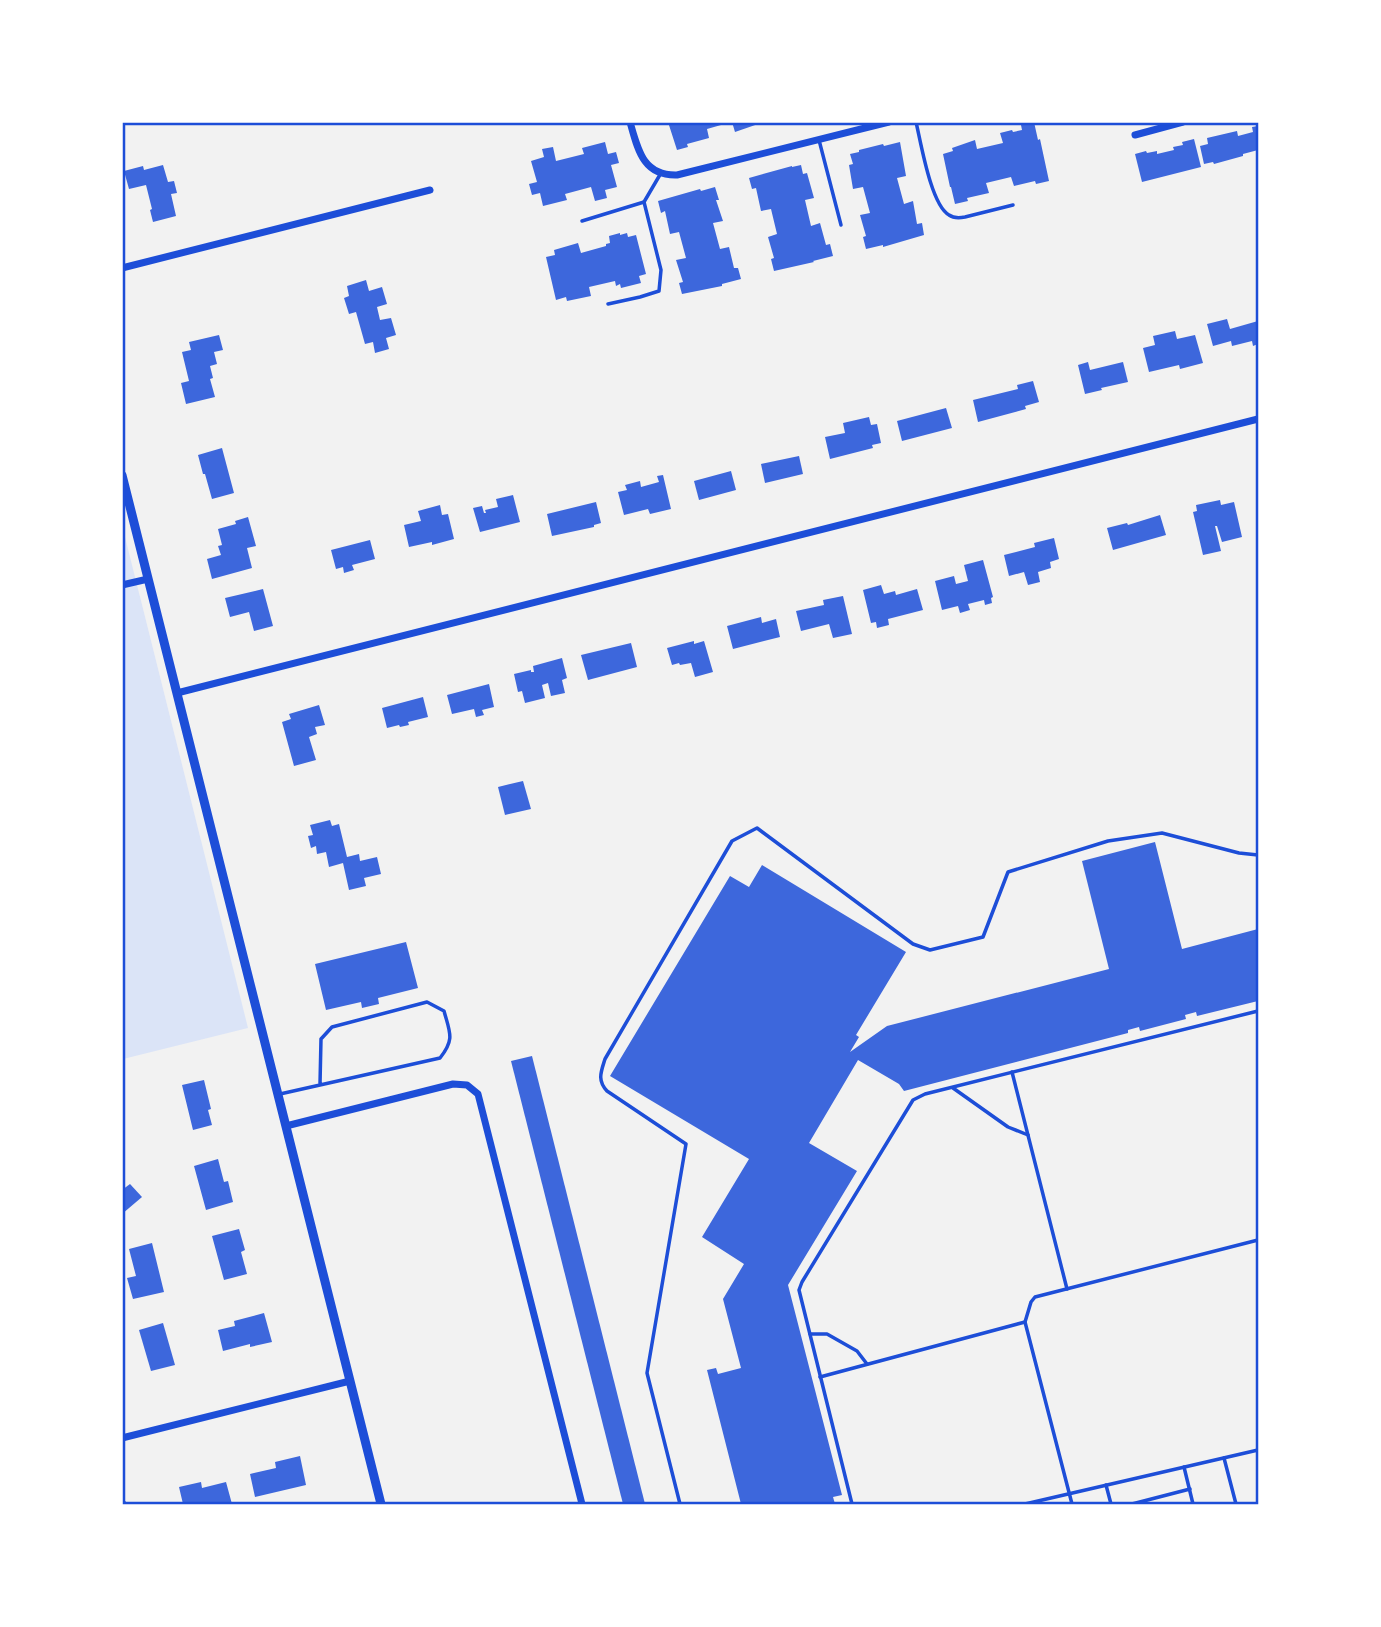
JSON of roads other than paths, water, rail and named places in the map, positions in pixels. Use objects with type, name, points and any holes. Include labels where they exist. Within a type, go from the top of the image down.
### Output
[{"type":"street","points":[[631,122],[645,162],[661,173],[677,175],[889,122]]},
{"type":"street","points":[[1135,135],[1183,122]]},
{"type":"street","points":[[122,268],[430,190]]},
{"type":"street","points":[[177,693],[1258,419]]},
{"type":"street","points":[[122,475],[381,1504]]},
{"type":"street","points":[[122,585],[148,579]]},
{"type":"street","points":[[286,1126],[458,1083],[470,1086],[478,1094],[582,1504]]},
{"type":"street","points":[[122,1438],[350,1381]]},
{"type":"lane","points":[[916,122],[934,197],[948,215],[965,217],[1013,205]]},
{"type":"lane","points":[[819,140],[841,225]]},
{"type":"lane","points":[[582,221],[644,202],[661,173]]},
{"type":"lane","points":[[608,303],[659,290],[661,270],[644,202]]},
{"type":"lane","points":[[680,1504],[647,1373],[686,1144],[607,1091],[601,1085],[599,1077],[605,1059],[732,841],[757,828],[913,944],[930,950],[983,937],[1008,872],[1108,841],[1162,833],[1239,853],[1258,855]]},
{"type":"lane","points":[[278,1095],[440,1058],[450,1045],[450,1030],[444,1011],[427,1002],[332,1027],[321,1039],[320,1084]]},
{"type":"lane","points":[[852,1504],[799,1290],[913,1100],[952,1087],[1258,1012]]},
{"type":"lane","points":[[1012,1072],[1067,1289]]},
{"type":"lane","points":[[952,1087],[1008,1127],[1028,1135]]},
{"type":"lane","points":[[1072,1504],[1025,1322],[1031,1302],[1035,1297],[1258,1240]]},
{"type":"lane","points":[[820,1377],[1025,1322]]},
{"type":"lane","points":[[809,1334],[827,1334],[857,1352],[867,1364]]},
{"type":"lane","points":[[1025,1504],[1258,1450]]},
{"type":"lane","points":[[1224,1458],[1236,1504]]},
{"type":"lane","points":[[1184,1467],[1194,1504]]},
{"type":"lane","points":[[1106,1485],[1111,1504]]},
{"type":"lane","points":[[1132,1504],[1189,1489]]}]
